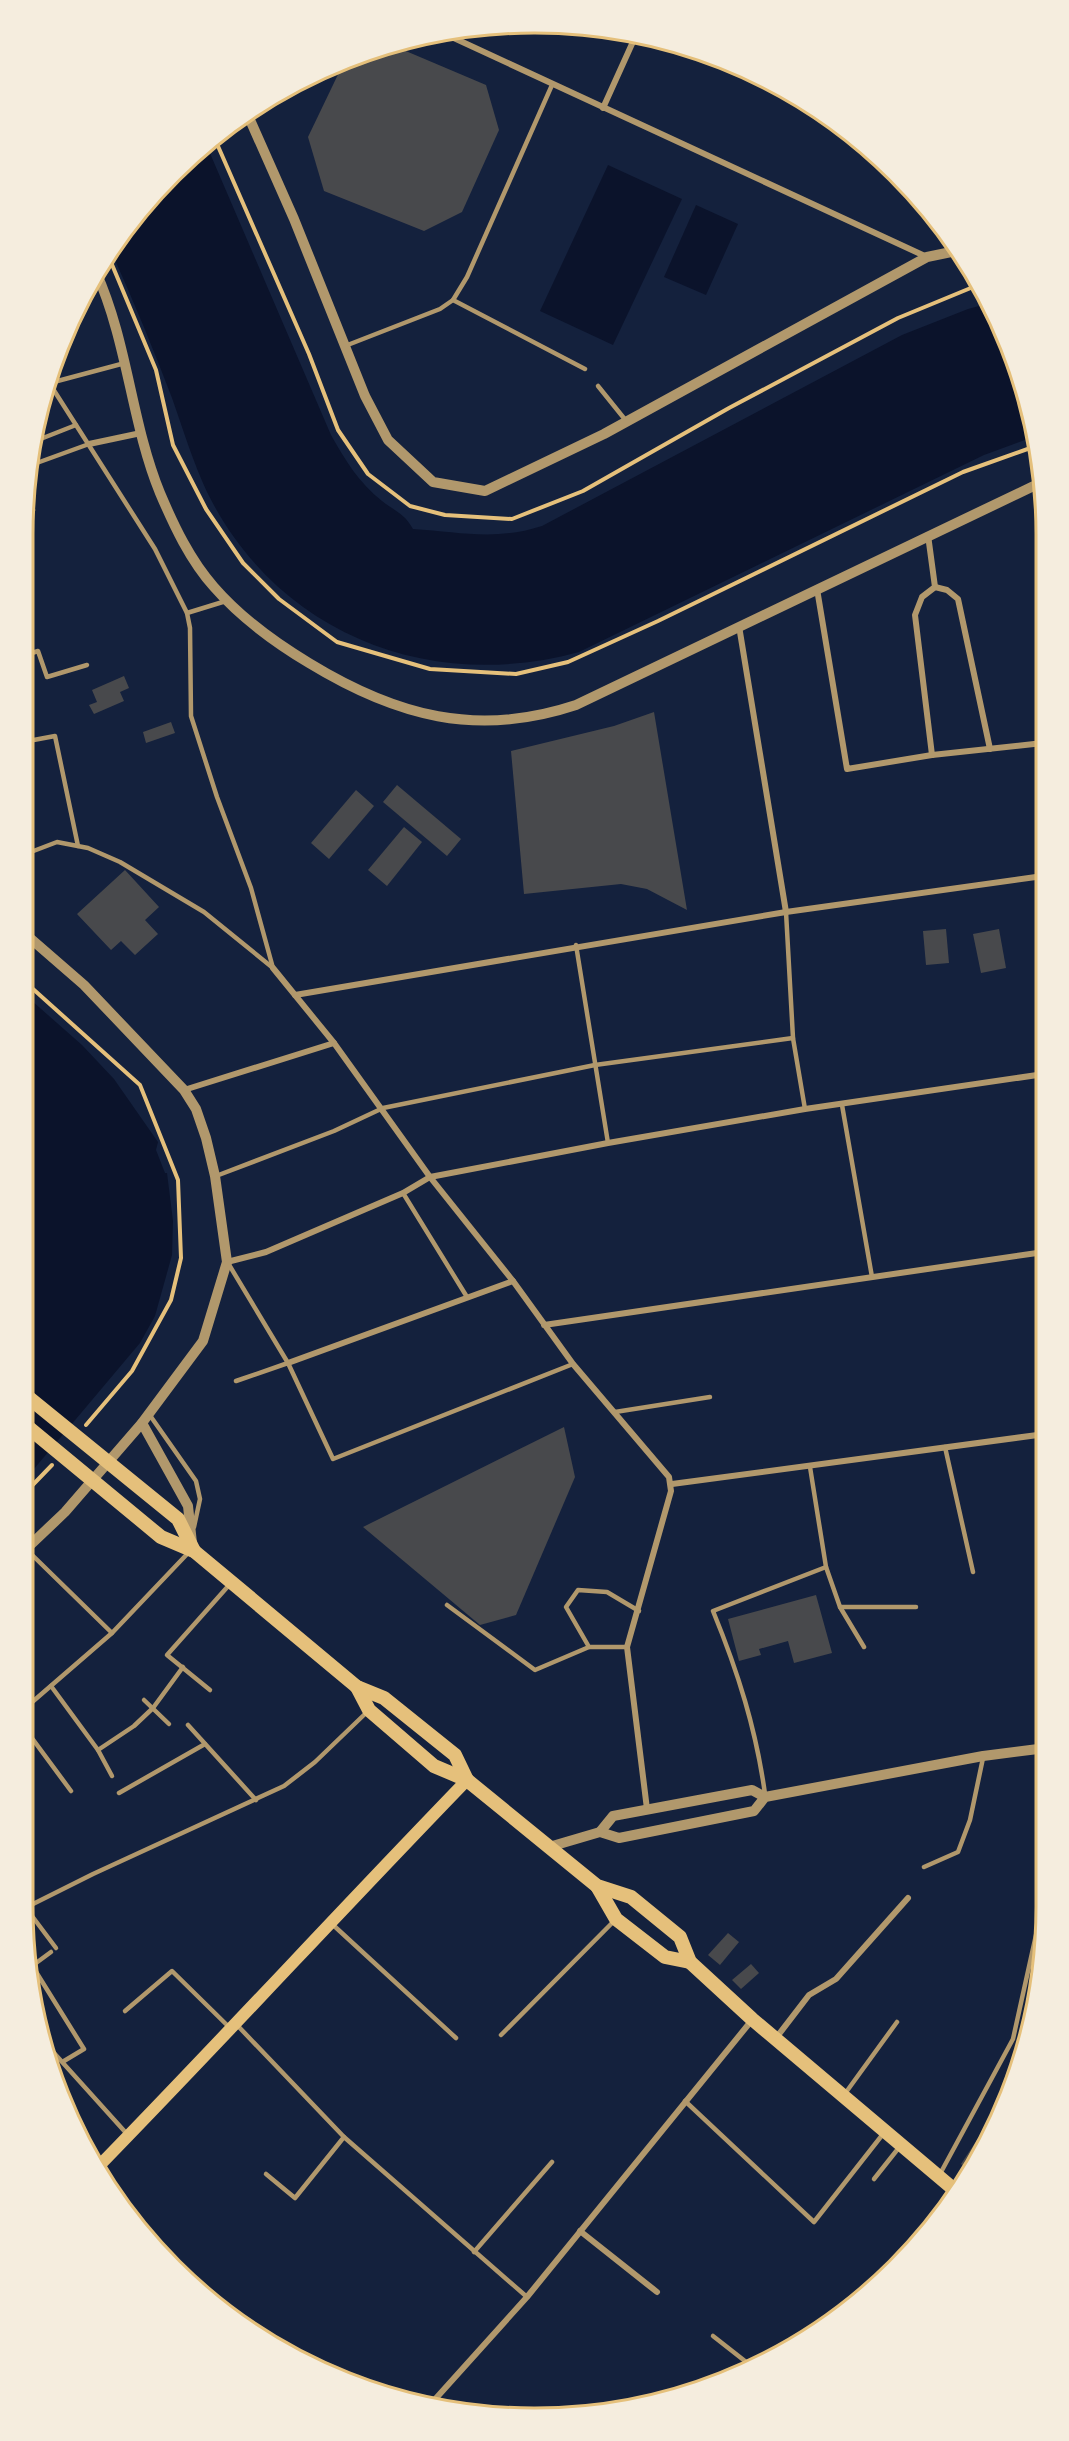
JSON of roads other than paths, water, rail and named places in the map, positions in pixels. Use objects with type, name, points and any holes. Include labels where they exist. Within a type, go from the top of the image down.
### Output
[{"type":"main road","points":[[33,1402],[178,1519],[192,1547],[231,1582],[357,1687],[384,1698],[454,1755],[467,1780]]},
{"type":"main road","points":[[33,1432],[161,1537],[192,1547]]},
{"type":"main road","points":[[357,1687],[369,1710],[434,1766],[467,1780],[597,1886],[616,1919],[665,1956],[690,1962]]},
{"type":"main road","points":[[103,2162],[235,2027],[330,1922],[467,1780]]},
{"type":"main road","points":[[597,1886],[631,1897],[680,1937],[690,1962],[752,2019],[950,2186]]},
{"type":"street","points":[[456,39],[927,257]]},
{"type":"street","points":[[603,108],[632,43]]},
{"type":"street","points":[[251,122],[294,219],[344,346],[388,440],[433,482],[485,491],[627,422],[927,257],[949,253]]},
{"type":"street","points":[[101,283],[113,314],[157,486],[184,544],[203,573],[226,601],[274,641],[355,689],[407,710],[464,720],[510,720],[565,708],[1034,486]]},
{"type":"street","points":[[89,444],[142,433]]},
{"type":"street","points":[[928,535],[935,586]]},
{"type":"street","points":[[935,586],[947,590],[958,599],[990,749]]},
{"type":"street","points":[[932,755],[915,615],[922,597],[935,586]]},
{"type":"street","points":[[817,589],[847,769],[932,755],[1036,744]]},
{"type":"street","points":[[739,626],[786,912]]},
{"type":"street","points":[[295,995],[576,945],[786,912],[1036,877]]},
{"type":"street","points":[[33,941],[84,985],[184,1090],[196,1109],[215,1176],[227,1262],[203,1341],[146,1419],[64,1512],[33,1541]]},
{"type":"street","points":[[273,969],[334,1043],[430,1177],[513,1281],[573,1364],[669,1477],[672,1484],[639,1611],[627,1647],[646,1809]]},
{"type":"street","points":[[184,1090],[334,1043]]},
{"type":"street","points":[[227,1262],[266,1252],[403,1193],[430,1177],[805,1109],[1036,1075]]},
{"type":"street","points":[[544,1325],[1036,1253]]},
{"type":"street","points":[[288,1363],[513,1281]]},
{"type":"street","points":[[146,1419],[188,1506],[192,1547]]},
{"type":"street","points":[[672,1484],[1036,1435]]},
{"type":"street","points":[[600,1832],[612,1816],[646,1809],[752,1790],[765,1797],[983,1756],[1036,1749]]},
{"type":"street","points":[[549,1847],[600,1832],[619,1838],[754,1811],[765,1797]]},
{"type":"street","points":[[776,2039],[809,1995],[836,1979],[908,1898]]},
{"type":"street","points":[[436,2398],[527,2297],[752,2019]]},
{"type":"street","points":[[580,2231],[657,2292]]},
{"type":"lane","points":[[344,346],[440,309],[453,300],[467,278],[552,85]]},
{"type":"lane","points":[[453,300],[585,369]]},
{"type":"lane","points":[[58,380],[125,363]]},
{"type":"lane","points":[[598,386],[627,422]]},
{"type":"lane","points":[[55,391],[155,549],[186,613],[190,628],[191,716],[217,797],[251,888],[273,969]]},
{"type":"lane","points":[[43,438],[76,424]]},
{"type":"lane","points":[[38,462],[89,444]]},
{"type":"lane","points":[[186,613],[226,601]]},
{"type":"lane","points":[[33,653],[38,651],[46,677],[87,665]]},
{"type":"lane","points":[[33,740],[56,736],[78,846]]},
{"type":"lane","points":[[33,851],[57,842],[88,848],[120,862],[204,912],[273,969]]},
{"type":"lane","points":[[786,912],[793,1038],[805,1109]]},
{"type":"lane","points":[[576,945],[608,1143]]},
{"type":"lane","points":[[215,1176],[334,1131],[382,1108],[596,1065],[793,1038]]},
{"type":"lane","points":[[842,1105],[872,1277]]},
{"type":"lane","points":[[403,1193],[467,1298]]},
{"type":"lane","points":[[227,1262],[288,1363],[333,1459],[573,1364]]},
{"type":"lane","points":[[236,1381],[288,1363]]},
{"type":"lane","points":[[615,1412],[710,1397]]},
{"type":"lane","points":[[33,1701],[112,1633],[192,1547],[200,1499],[196,1481],[146,1419]]},
{"type":"lane","points":[[945,1447],[973,1572]]},
{"type":"lane","points":[[810,1467],[826,1566],[840,1607],[864,1647]]},
{"type":"lane","points":[[33,1558],[112,1633]]},
{"type":"lane","points":[[765,1797],[758,1743],[732,1658],[713,1611],[826,1566]]},
{"type":"lane","points":[[210,1690],[167,1654],[231,1582]]},
{"type":"lane","points":[[589,1647],[566,1607],[578,1590],[608,1592],[639,1611]]},
{"type":"lane","points":[[447,1605],[535,1670],[589,1647],[627,1647]]},
{"type":"lane","points":[[840,1607],[916,1607]]},
{"type":"lane","points":[[98,1750],[134,1726],[153,1708],[183,1667]]},
{"type":"lane","points":[[51,1686],[98,1750],[112,1776]]},
{"type":"lane","points":[[144,1700],[169,1724]]},
{"type":"lane","points":[[33,1904],[284,1785],[315,1762],[369,1710]]},
{"type":"lane","points":[[188,1725],[256,1800]]},
{"type":"lane","points":[[33,1741],[71,1791]]},
{"type":"lane","points":[[119,1793],[205,1744]]},
{"type":"lane","points":[[924,1867],[958,1852],[970,1820],[983,1756]]},
{"type":"lane","points":[[501,2036],[616,1919]]},
{"type":"lane","points":[[33,1920],[56,1948]]},
{"type":"lane","points":[[330,1922],[456,2038]]},
{"type":"lane","points":[[939,2176],[1013,2039],[1035,1940]]},
{"type":"lane","points":[[36,1964],[51,1952]]},
{"type":"lane","points":[[125,2011],[172,1971],[235,2027],[344,2137],[527,2297]]},
{"type":"lane","points":[[38,1976],[84,2049],[64,2061]]},
{"type":"lane","points":[[843,2096],[897,2022]]},
{"type":"lane","points":[[55,2053],[128,2136]]},
{"type":"lane","points":[[685,2101],[814,2222],[885,2132]]},
{"type":"lane","points":[[266,2174],[295,2198],[344,2137]]},
{"type":"lane","points":[[874,2179],[900,2145]]},
{"type":"lane","points":[[474,2252],[552,2162]]},
{"type":"lane","points":[[713,2336],[745,2361]]},
{"type":"water","points":[[210,152],[331,435],[359,479],[382,501],[403,516],[413,529],[493,534],[525,531],[542,526],[902,335],[980,306],[1009,373],[1026,439],[984,455],[579,652],[523,663],[468,664],[414,657],[363,641],[316,616],[274,583],[237,541],[202,481],[158,361],[115,260],[157,204]]},
{"type":"water","points":[[608,165],[682,199],[613,345],[540,311]]},
{"type":"water","points":[[696,205],[738,224],[706,295],[664,277]]},
{"type":"water","points":[[33,1002],[82,1045],[114,1079],[158,1142],[156,1150],[165,1173],[167,1173],[173,1221],[172,1255],[155,1316],[140,1343],[33,1470]]}]
